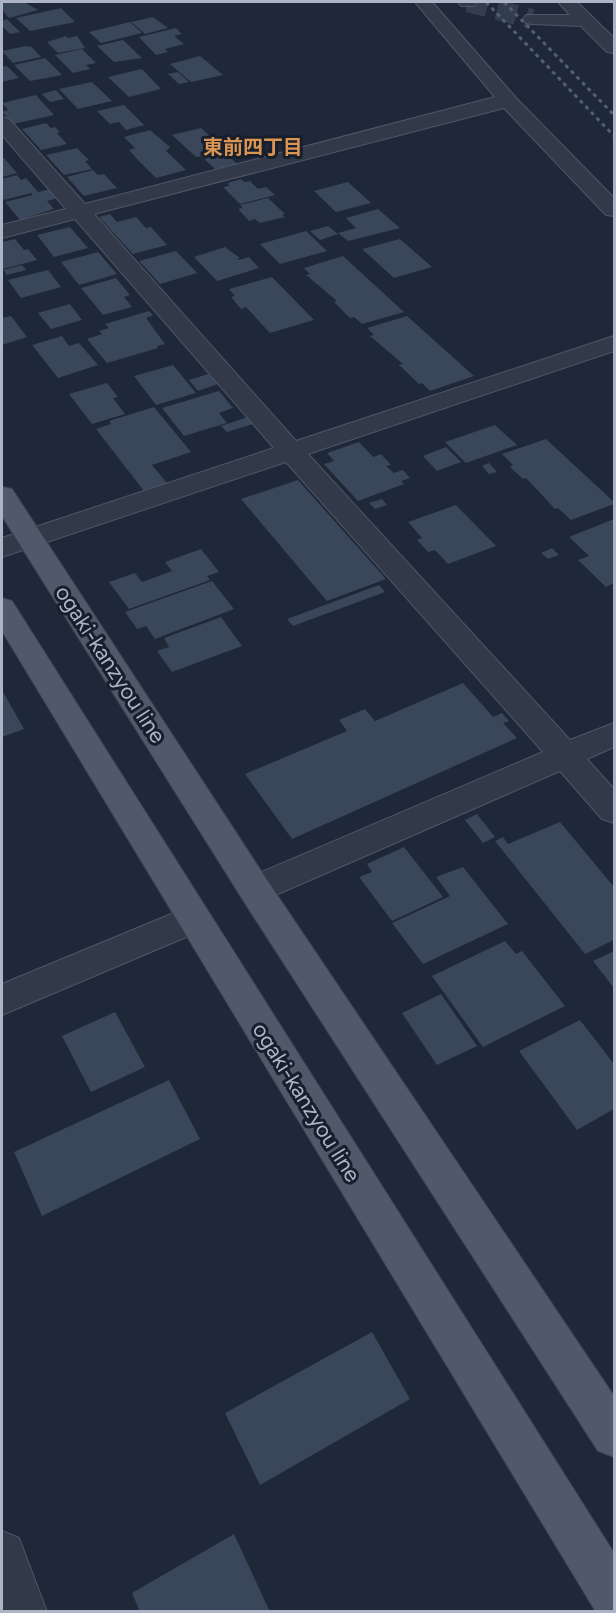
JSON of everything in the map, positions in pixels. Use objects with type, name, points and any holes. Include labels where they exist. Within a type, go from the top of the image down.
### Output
[{"type":"main road","name":"ogaki-kanzyou line","points":[[2,495],[16,544],[255,890],[615,1435]]},
{"type":"main road","name":"ogaki-kanzyou line","points":[[2,608],[615,1596]]},
{"type":"street","points":[[423,2],[509,102],[615,210]]},
{"type":"street","points":[[567,2],[615,48]]},
{"type":"street","points":[[532,19],[587,21]]},
{"type":"street","points":[[2,232],[496,103],[509,102]]},
{"type":"street","points":[[2,123],[292,452],[615,810]]},
{"type":"street","points":[[16,544],[615,343]]},
{"type":"street","points":[[255,890],[615,734]]},
{"type":"street","points":[[2,1000],[193,919]]},
{"type":"street","points":[[2,1555],[22,1611]]},
{"type":"building","points":[[24,2],[38,10],[9,18],[2,10],[2,3]]},
{"type":"building","points":[[61,8],[75,22],[30,31],[16,18]]},
{"type":"building","points":[[153,17],[168,28],[145,34],[131,22]]},
{"type":"building","points":[[7,19],[20,32],[10,34],[2,26],[2,21]]},
{"type":"building","points":[[130,22],[142,33],[101,43],[89,32]]},
{"type":"building","points":[[176,28],[182,34],[174,36],[184,44],[165,49],[168,52],[156,55],[139,37]]},
{"type":"building","points":[[66,36],[68,38],[77,36],[85,48],[58,53],[47,42]]},
{"type":"building","points":[[123,40],[142,58],[114,62],[97,46]]},
{"type":"building","points":[[32,47],[41,57],[13,63],[2,51]]},
{"type":"building","points":[[82,49],[96,63],[86,65],[90,69],[73,73],[55,55]]},
{"type":"building","points":[[200,56],[223,75],[191,82],[170,64]]},
{"type":"building","points":[[45,58],[62,75],[30,81],[14,65]]},
{"type":"building","points":[[7,66],[19,78],[2,82],[2,67]]},
{"type":"building","points":[[142,69],[161,89],[129,97],[108,77]]},
{"type":"building","points":[[178,72],[189,82],[179,84],[168,74]]},
{"type":"building","points":[[92,82],[112,101],[78,109],[59,89]]},
{"type":"building","points":[[56,90],[64,99],[50,102],[42,94]]},
{"type":"building","points":[[36,95],[54,115],[13,124],[2,112],[8,110],[2,103]]},
{"type":"building","points":[[124,105],[144,125],[126,130],[119,122],[110,124],[97,111]]},
{"type":"building","points":[[46,123],[60,132],[57,133],[67,144],[41,150],[22,129]]},
{"type":"building","points":[[201,128],[237,164],[215,169],[201,156],[196,157],[172,135]]},
{"type":"building","points":[[150,130],[170,147],[166,151],[186,170],[156,178],[137,159],[129,150],[135,148],[124,137]]},
{"type":"building","points":[[77,148],[89,160],[85,161],[92,169],[64,175],[46,155]]},
{"type":"building","points":[[2,158],[4,158],[17,173],[2,177]]},
{"type":"building","points":[[93,170],[98,175],[104,174],[117,188],[84,196],[67,177]]},
{"type":"building","points":[[17,175],[21,180],[26,178],[38,192],[50,189],[58,198],[47,201],[54,209],[20,220],[5,202],[33,195],[31,193],[4,200],[2,197],[2,179]]},
{"type":"building","points":[[241,179],[245,182],[250,181],[258,189],[266,187],[275,195],[240,204],[223,187]]},
{"type":"building","points":[[348,182],[371,203],[336,212],[314,191]]},
{"type":"building","points":[[268,198],[285,214],[282,214],[285,217],[260,223],[255,219],[249,221],[238,209],[243,208],[240,205]]},
{"type":"building","points":[[378,209],[400,228],[348,241],[338,233],[356,228],[346,218]]},
{"type":"building","points":[[110,214],[117,222],[136,217],[146,228],[151,227],[167,245],[133,254],[99,217]]},
{"type":"building","points":[[328,226],[338,234],[320,240],[310,231]]},
{"type":"building","points":[[70,227],[88,248],[54,257],[37,235]]},
{"type":"building","points":[[306,231],[327,251],[280,264],[260,244]]},
{"type":"building","points":[[15,239],[37,260],[3,269],[2,242]]},
{"type":"building","points":[[400,239],[432,267],[394,278],[362,249]]},
{"type":"building","points":[[225,247],[240,258],[237,259],[239,260],[249,257],[259,268],[217,281],[194,257]]},
{"type":"building","points":[[176,251],[197,273],[160,284],[139,261]]},
{"type":"building","points":[[98,252],[117,274],[79,285],[61,262]]},
{"type":"building","points":[[343,256],[404,312],[362,324],[354,317],[350,318],[334,302],[337,301],[306,275],[310,274],[304,268]]},
{"type":"building","points":[[22,265],[26,270],[7,275],[3,270]]},
{"type":"building","points":[[48,270],[61,287],[21,298],[8,280]]},
{"type":"building","points":[[272,277],[314,320],[270,333],[246,307],[241,309],[231,297],[235,296],[229,289]]},
{"type":"building","points":[[116,278],[130,295],[124,297],[132,307],[103,315],[81,288]]},
{"type":"building","points":[[70,304],[82,320],[51,329],[38,313]]},
{"type":"building","points":[[149,311],[153,315],[146,318],[165,344],[157,346],[158,348],[107,363],[87,339],[102,334],[99,331],[109,328],[105,324]]},
{"type":"building","points":[[11,316],[27,337],[2,345],[2,318]]},
{"type":"building","points":[[407,316],[474,376],[430,391],[422,383],[419,384],[399,365],[403,364],[370,336],[374,335],[367,328]]},
{"type":"building","points":[[62,336],[69,346],[79,343],[98,365],[58,378],[32,345]]},
{"type":"building","points":[[173,365],[196,393],[156,405],[134,376]]},
{"type":"building","points":[[208,374],[218,384],[198,391],[189,380]]},
{"type":"building","points":[[107,383],[118,397],[113,398],[125,414],[92,424],[69,394]]},
{"type":"building","points":[[219,391],[233,408],[219,413],[227,423],[184,436],[162,408]]},
{"type":"building","points":[[154,407],[191,452],[152,465],[167,483],[144,491],[96,429],[111,424],[109,421]]},
{"type":"building","points":[[248,417],[253,424],[227,432],[221,426]]},
{"type":"building","points":[[495,425],[517,445],[466,463],[445,442]]},
{"type":"building","points":[[546,439],[614,504],[571,520],[558,508],[555,509],[526,478],[523,479],[510,467],[513,465],[502,454]]},
{"type":"building","points":[[359,442],[373,457],[381,454],[391,465],[386,466],[394,473],[403,470],[410,478],[401,481],[404,484],[358,501],[324,464],[334,461],[327,453]]},
{"type":"building","points":[[446,447],[461,462],[437,471],[423,456]]},
{"type":"building","points":[[489,463],[497,472],[489,474],[482,466]]},
{"type":"building","points":[[298,480],[386,579],[327,601],[241,499]]},
{"type":"building","points":[[382,499],[387,505],[375,509],[369,503]]},
{"type":"building","points":[[456,505],[496,546],[448,564],[435,550],[428,552],[417,540],[422,538],[408,522]]},
{"type":"building","points":[[614,519],[614,583],[606,587],[578,560],[589,556],[569,537]]},
{"type":"building","points":[[552,548],[559,555],[548,559],[541,553]]},
{"type":"building","points":[[201,549],[219,572],[207,576],[210,580],[129,609],[109,582],[135,573],[142,582],[172,571],[165,562]]},
{"type":"building","points":[[212,581],[234,609],[155,639],[146,626],[137,629],[125,612]]},
{"type":"building","points":[[379,585],[385,592],[293,626],[287,619]]},
{"type":"building","points":[[221,617],[242,646],[172,672],[157,651],[169,647],[164,638]]},
{"type":"building","points":[[463,683],[493,717],[502,713],[509,721],[503,723],[517,738],[292,839],[245,774],[347,731],[339,720],[365,709],[375,721]]},
{"type":"building","points":[[2,690],[24,729],[2,737]]},
{"type":"building","points":[[477,814],[495,837],[483,843],[465,820]]},
{"type":"building","points":[[560,822],[614,887],[614,940],[585,954],[495,841],[503,837],[508,844]]},
{"type":"building","points":[[404,847],[443,897],[392,921],[359,877],[372,872],[367,864]]},
{"type":"building","points":[[463,867],[508,924],[423,964],[392,923],[450,896],[436,877]]},
{"type":"building","points":[[505,941],[516,954],[522,951],[565,1006],[483,1047],[432,976]]},
{"type":"building","points":[[614,951],[614,988],[593,961]]},
{"type":"building","points":[[441,994],[477,1046],[437,1065],[402,1013]]},
{"type":"building","points":[[115,1012],[145,1067],[91,1092],[62,1036]]},
{"type":"building","points":[[580,1020],[614,1064],[614,1109],[577,1130],[519,1051]]},
{"type":"building","points":[[169,1080],[200,1139],[42,1216],[14,1152]]},
{"type":"building","points":[[372,1332],[410,1399],[260,1485],[225,1413]]},
{"type":"building","points":[[234,1534],[270,1612],[140,1612],[132,1593]]},
{"type":"tunnel","points":[[468,2],[532,19]]},
{"type":"railway","points":[[486,2],[614,136]]},
{"type":"railway","points":[[504,2],[614,115]]},
{"type":"district","name":"東前四丁目","points":[[253,147]]}]
